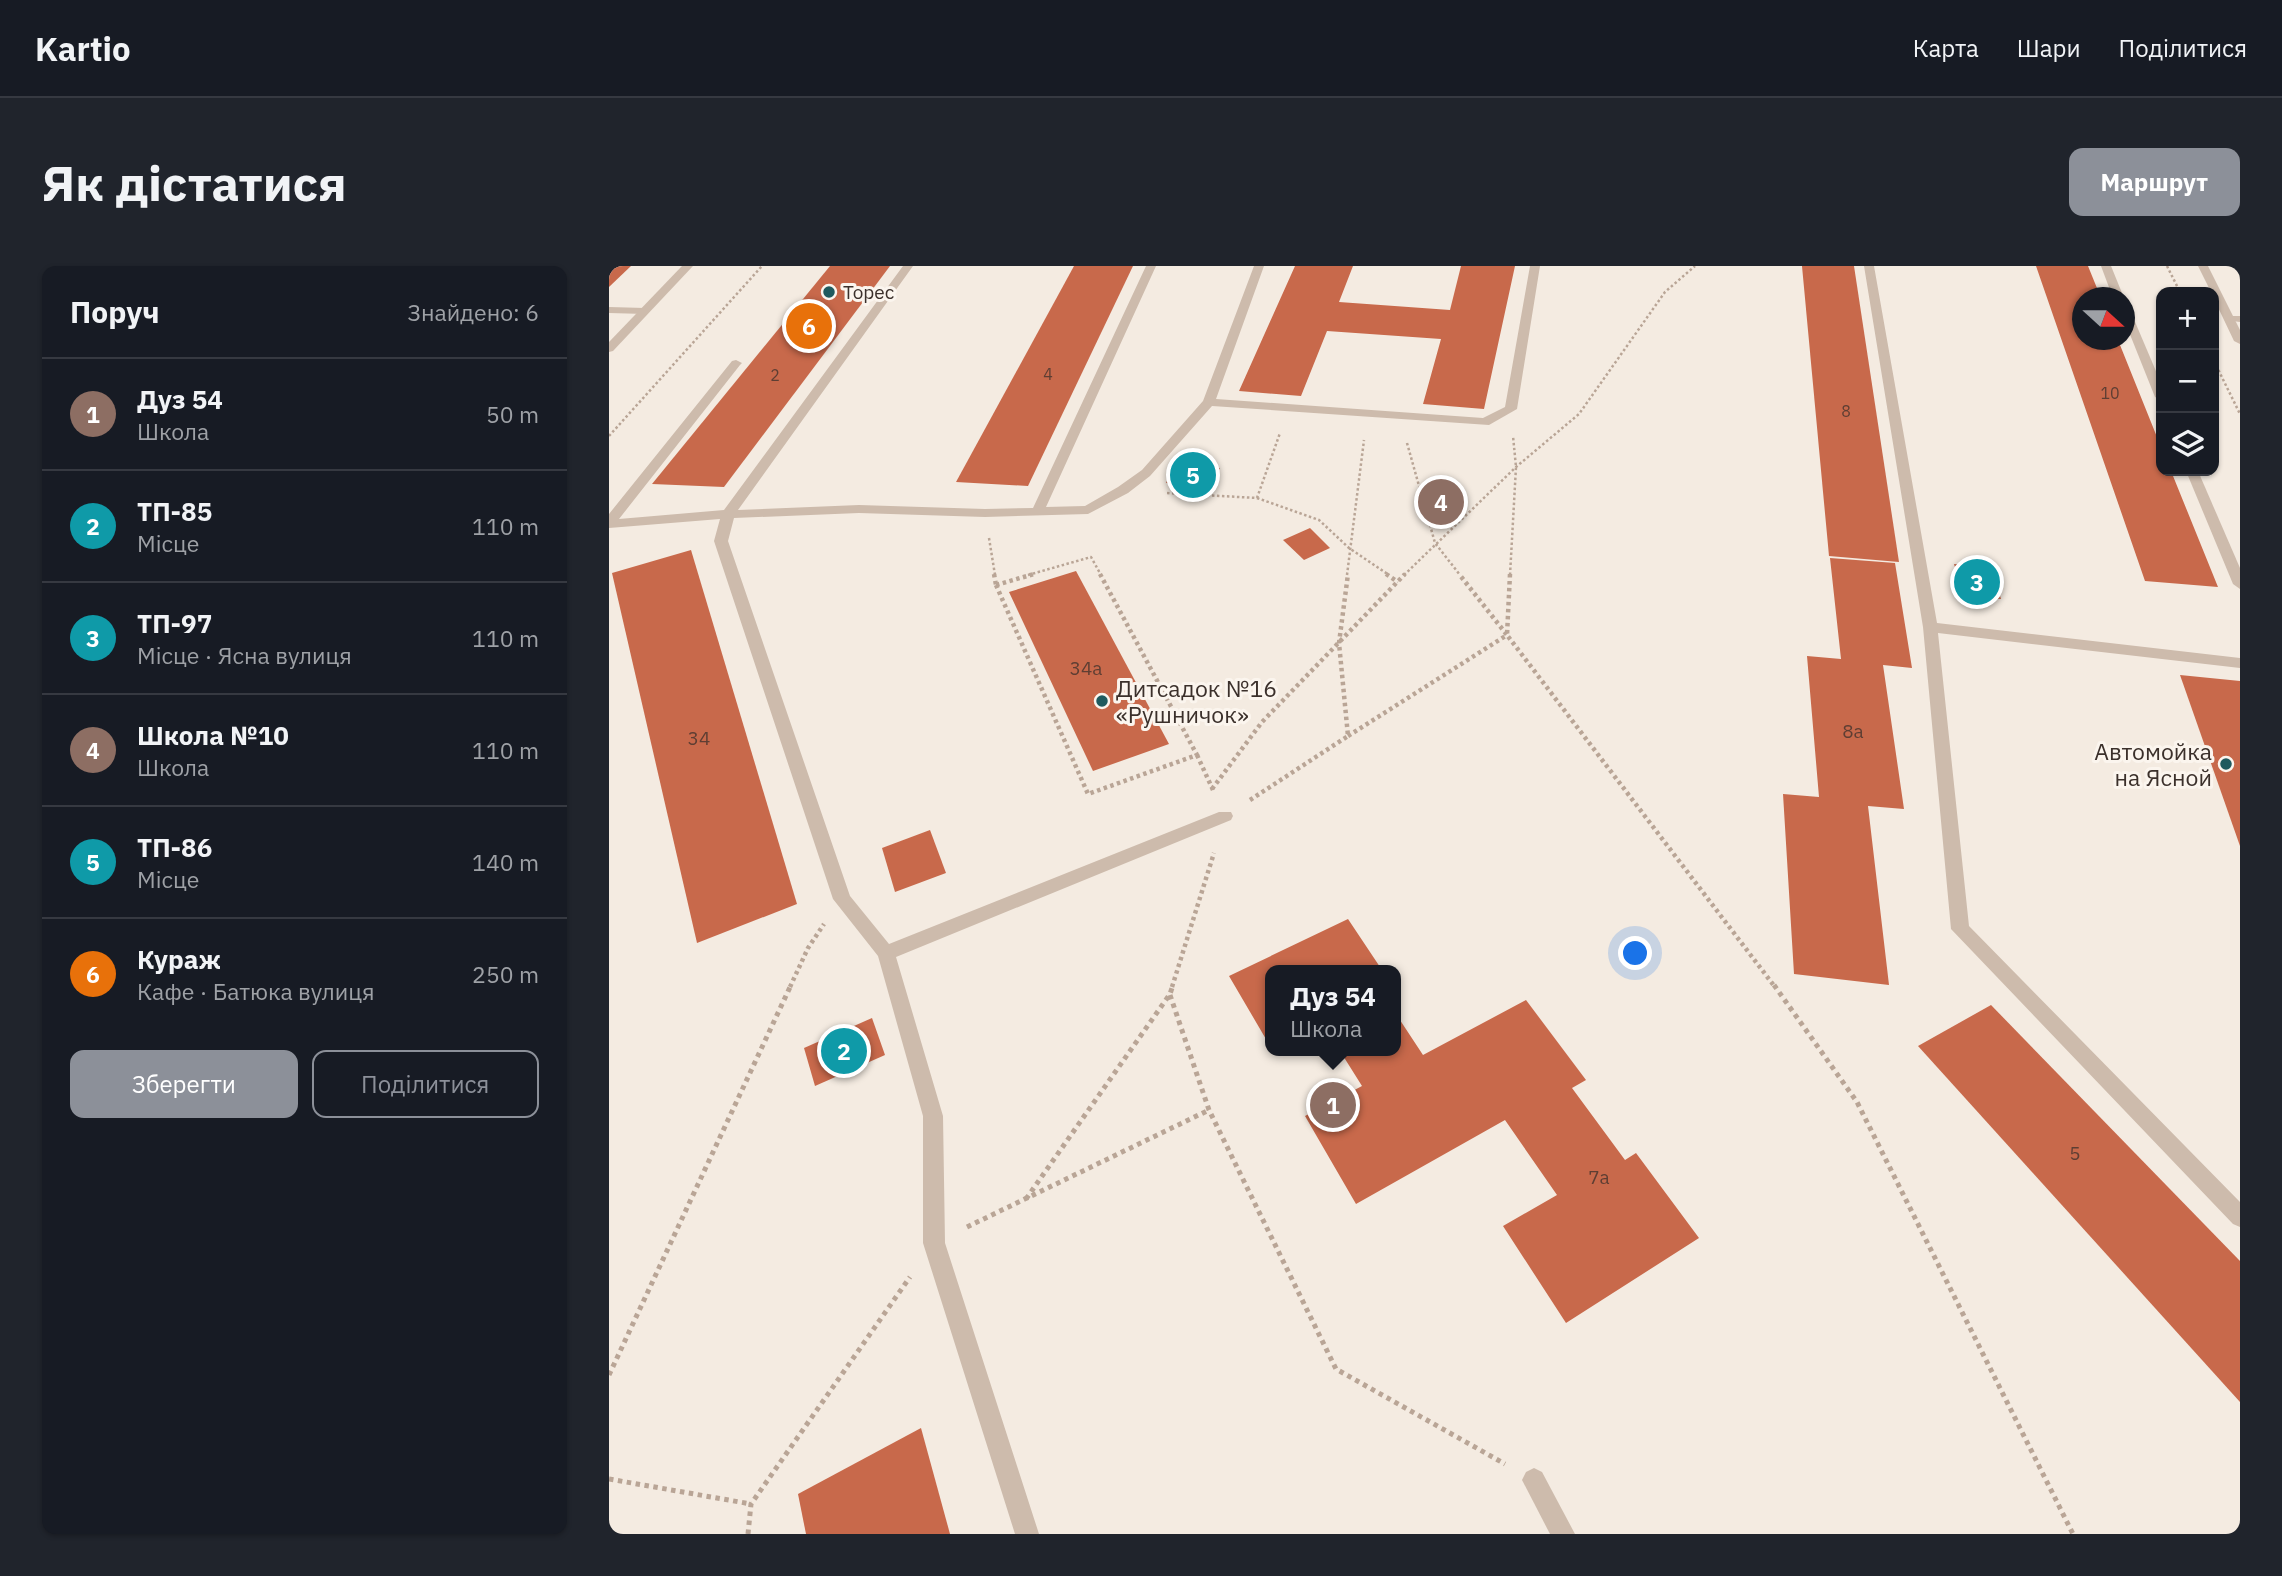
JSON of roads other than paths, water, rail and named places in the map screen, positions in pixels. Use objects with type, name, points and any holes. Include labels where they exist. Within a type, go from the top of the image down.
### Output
[{"type":"street","points":[[609,349],[688,266]]},
{"type":"street","points":[[908,266],[727,514],[721,541],[842,899],[886,953],[933,1116],[934,1243],[1027,1534]]},
{"type":"street","points":[[1038,511],[1151,266]]},
{"type":"street","points":[[609,524],[727,514],[859,509],[985,513],[1088,510],[1146,473],[1209,402],[1259,266]]},
{"type":"street","points":[[1209,402],[1485,422],[1511,409],[1535,266]]},
{"type":"street","points":[[1869,266],[1930,627],[1960,929],[2240,1217]]},
{"type":"street","points":[[2106,266],[2115,287]]},
{"type":"street","points":[[2203,266],[2234,319],[2240,341]]},
{"type":"street","points":[[609,310],[645,311]]},
{"type":"street","points":[[2135,334],[2156,385]]},
{"type":"street","points":[[609,524],[736,363]]},
{"type":"street","points":[[2194,476],[2240,584]]},
{"type":"street","points":[[1930,627],[2240,663]]},
{"type":"street","points":[[886,953],[1225,816]]},
{"type":"street","points":[[1534,1480],[1563,1534]]},
{"type":"place","name":"Торес","points":[[829,292]]},
{"type":"place","name":"Кураж","points":[[809,326]]},
{"type":"place","name":"ТП-86","points":[[1193,475]]},
{"type":"place","name":"Школа №10","points":[[1441,502]]},
{"type":"place","name":"ТП-97","points":[[1977,582]]},
{"type":"place","name":"Дитсадок №16 «Рушничок»","points":[[1102,701]]},
{"type":"place","name":"Автомойка на Ясной","points":[[2226,764]]},
{"type":"place","name":"ТП-85","points":[[844,1051]]},
{"type":"place","name":"Дуз 54","points":[[1333,1105]]}]
